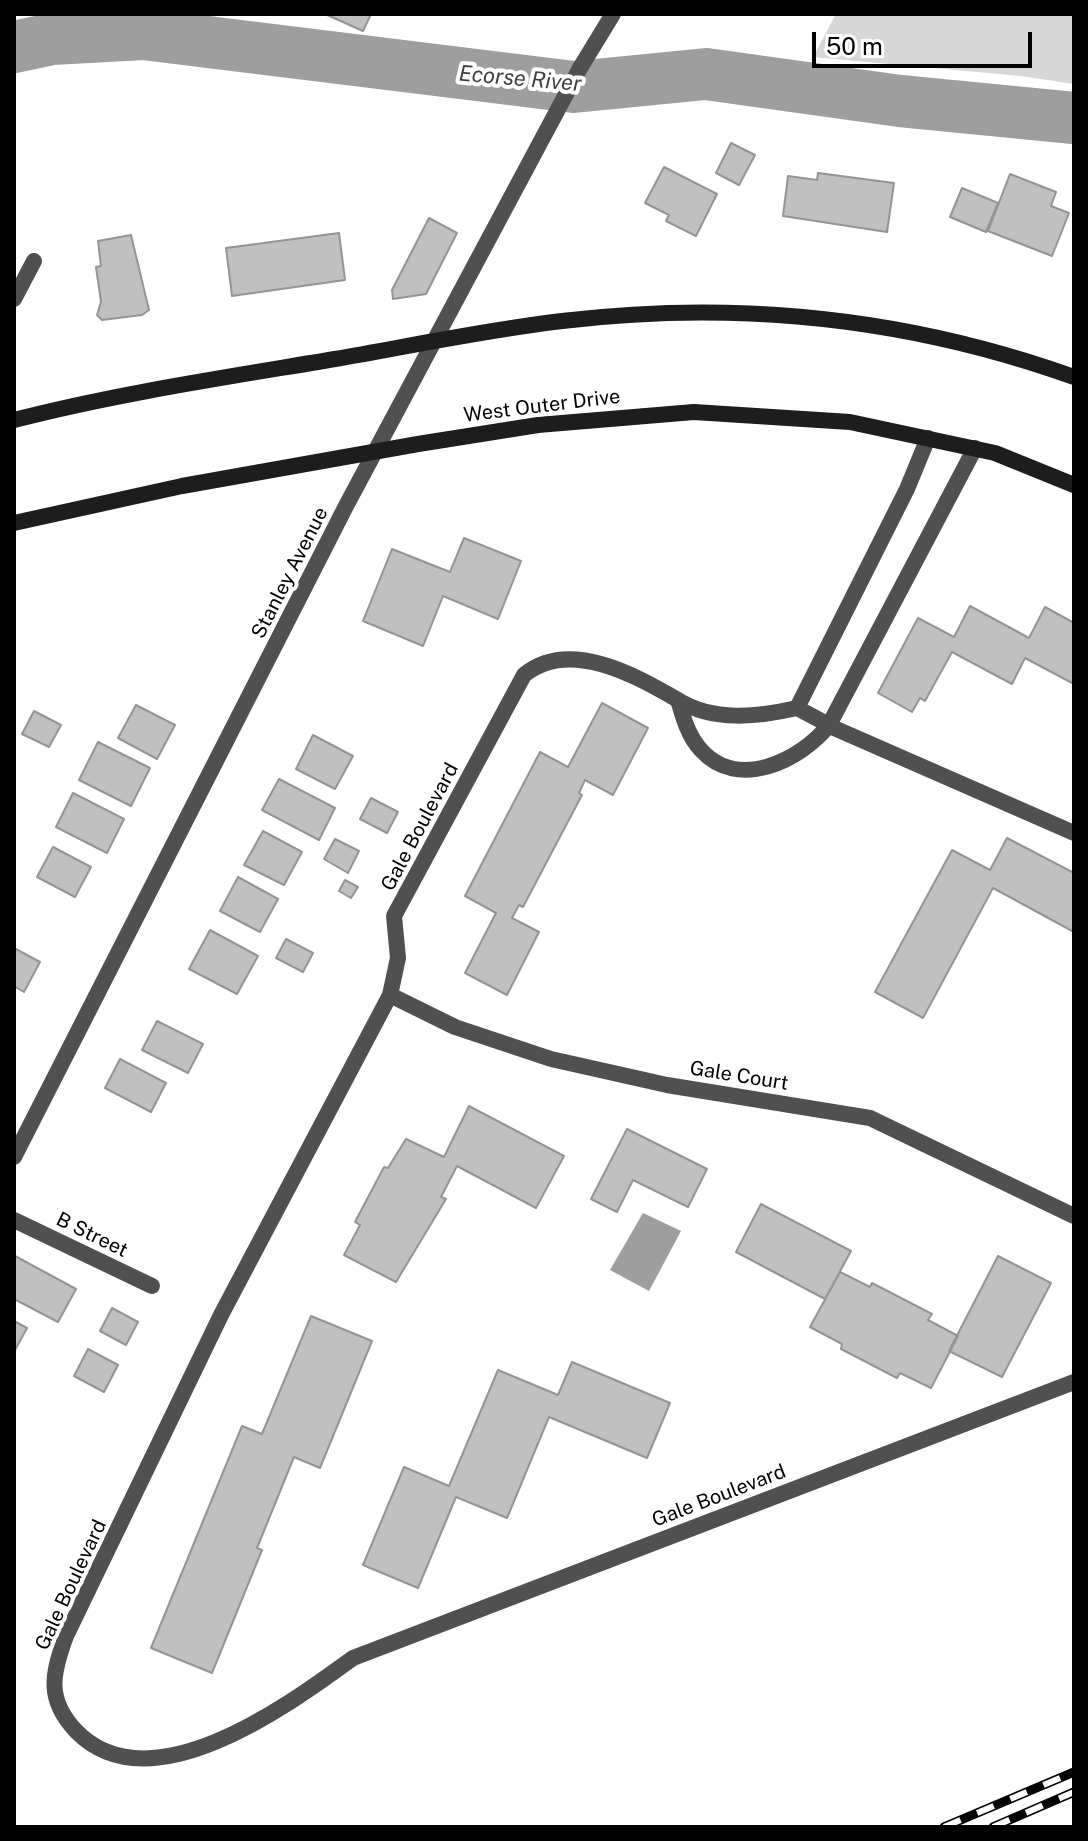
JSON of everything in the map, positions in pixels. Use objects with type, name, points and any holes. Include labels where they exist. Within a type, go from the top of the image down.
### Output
[{"type":"main road","points":[[14,420],[191,384],[435,342],[562,321],[649,314],[788,315],[849,321],[946,337],[1015,355],[1074,377]]},
{"type":"main road","name":"West Outer Drive","points":[[14,523],[182,486],[538,425],[635,414],[694,412],[850,422],[975,448],[1074,485]]},
{"type":"street","name":"Stanley Avenue","points":[[14,1157],[376,453],[580,68],[613,14]]},
{"type":"street","points":[[14,299],[34,261]]},
{"type":"street","points":[[928,438],[907,489],[797,708],[1074,833]]},
{"type":"street","points":[[678,700],[687,728],[699,749],[727,768],[748,770],[773,766],[798,754],[829,725],[975,448]]},
{"type":"street","name":"Gale Boulevard","points":[[797,708],[765,716],[742,716],[690,708],[632,673],[600,664],[551,662],[534,667],[524,675],[394,916],[398,958],[390,995],[221,1315],[66,1636],[56,1663],[56,1702],[60,1714],[88,1743],[119,1758],[152,1759],[184,1753],[266,1716],[353,1658],[1074,1382]]},
{"type":"street","name":"Gale Court","points":[[390,995],[455,1027],[551,1059],[667,1085],[870,1118],[1074,1216]]},
{"type":"street","name":"B Street","points":[[14,1220],[152,1286]]},
{"type":"shaded area","points":[[836,14],[1074,14],[1074,84],[1021,76],[813,57]]},
{"type":"shaded area","points":[[643,1213],[681,1231],[649,1291],[610,1270]]},
{"type":"building","points":[[325,14],[371,14],[363,31]]},
{"type":"building","points":[[731,143],[755,155],[739,185],[716,173]]},
{"type":"building","points":[[664,167],[717,194],[696,236],[666,221],[669,215],[645,203]]},
{"type":"building","points":[[818,173],[894,183],[887,232],[783,216],[788,176],[817,180]]},
{"type":"building","points":[[1010,174],[1056,192],[1051,206],[1069,213],[1052,256],[988,231]]},
{"type":"building","points":[[962,188],[998,203],[986,232],[950,217]]},
{"type":"building","points":[[429,218],[457,233],[426,294],[393,299],[392,290]]},
{"type":"building","points":[[339,233],[345,280],[232,296],[226,248]]},
{"type":"building","points":[[131,235],[149,310],[142,315],[102,320],[97,315],[101,302],[96,267],[101,266],[98,241]]},
{"type":"building","points":[[464,538],[521,561],[498,619],[443,596],[423,646],[363,621],[392,549],[450,572]]},
{"type":"building","points":[[970,606],[1029,638],[1045,607],[1074,623],[1074,684],[1025,658],[1012,684],[952,652],[925,701],[920,698],[912,712],[878,693],[918,618],[954,637]]},
{"type":"building","points":[[602,703],[648,728],[613,795],[585,780],[579,793],[582,795],[523,907],[519,905],[512,918],[539,932],[507,995],[465,973],[496,913],[465,896],[540,752],[568,767]]},
{"type":"building","points":[[136,705],[175,725],[157,759],[118,738]]},
{"type":"building","points":[[34,711],[61,725],[49,747],[22,734]]},
{"type":"building","points":[[313,735],[353,756],[335,789],[296,769]]},
{"type":"building","points":[[98,742],[150,768],[131,806],[79,780]]},
{"type":"building","points":[[279,779],[335,808],[319,840],[262,810]]},
{"type":"building","points":[[73,793],[124,819],[107,853],[56,827]]},
{"type":"building","points":[[371,798],[398,812],[387,833],[360,819]]},
{"type":"building","points":[[263,831],[302,852],[284,885],[244,865]]},
{"type":"building","points":[[1007,838],[1074,873],[1074,932],[993,888],[923,1018],[875,992],[952,850],[990,870]]},
{"type":"building","points":[[335,839],[359,851],[348,873],[324,859]]},
{"type":"building","points":[[53,847],[91,867],[75,897],[37,877]]},
{"type":"building","points":[[238,877],[278,899],[260,932],[220,911]]},
{"type":"building","points":[[345,880],[358,887],[351,898],[339,891]]},
{"type":"building","points":[[210,930],[258,956],[237,994],[189,969]]},
{"type":"building","points":[[286,939],[313,953],[303,972],[276,958]]},
{"type":"building","points":[[14,948],[40,962],[24,992],[14,986]]},
{"type":"building","points":[[157,1021],[203,1044],[188,1073],[142,1050]]},
{"type":"building","points":[[120,1059],[166,1083],[151,1112],[105,1088]]},
{"type":"building","points":[[469,1106],[564,1156],[536,1208],[457,1166],[441,1197],[446,1199],[396,1282],[344,1255],[360,1225],[355,1222],[384,1167],[388,1168],[406,1139],[444,1157]]},
{"type":"building","points":[[627,1129],[707,1169],[688,1207],[633,1180],[617,1212],[591,1199]]},
{"type":"building","points":[[761,1204],[851,1251],[825,1299],[736,1252]]},
{"type":"building","points":[[15,1256],[76,1289],[58,1322],[14,1299]]},
{"type":"building","points":[[998,1256],[1051,1283],[1002,1377],[949,1351]]},
{"type":"building","points":[[840,1272],[870,1287],[872,1283],[932,1314],[928,1320],[958,1336],[931,1388],[900,1373],[897,1378],[841,1349],[842,1344],[810,1327]]},
{"type":"building","points":[[112,1308],[138,1322],[126,1345],[100,1331]]},
{"type":"building","points":[[311,1316],[372,1341],[320,1468],[294,1457],[257,1548],[262,1550],[212,1673],[151,1648],[242,1426],[262,1434]]},
{"type":"building","points":[[14,1321],[27,1328],[14,1352]]},
{"type":"building","points":[[88,1349],[118,1365],[104,1392],[74,1376]]},
{"type":"building","points":[[572,1362],[670,1403],[647,1458],[549,1417],[507,1518],[456,1497],[418,1588],[363,1565],[404,1467],[449,1486],[498,1370],[558,1395]]},
{"type":"waterway","name":"Ecorse River","points":[[14,47],[52,39],[143,34],[574,87],[706,74],[900,101],[1074,118]]},
{"type":"railway","points":[[944,1827],[1074,1772]]},
{"type":"railway","points":[[993,1827],[1074,1792]]}]
